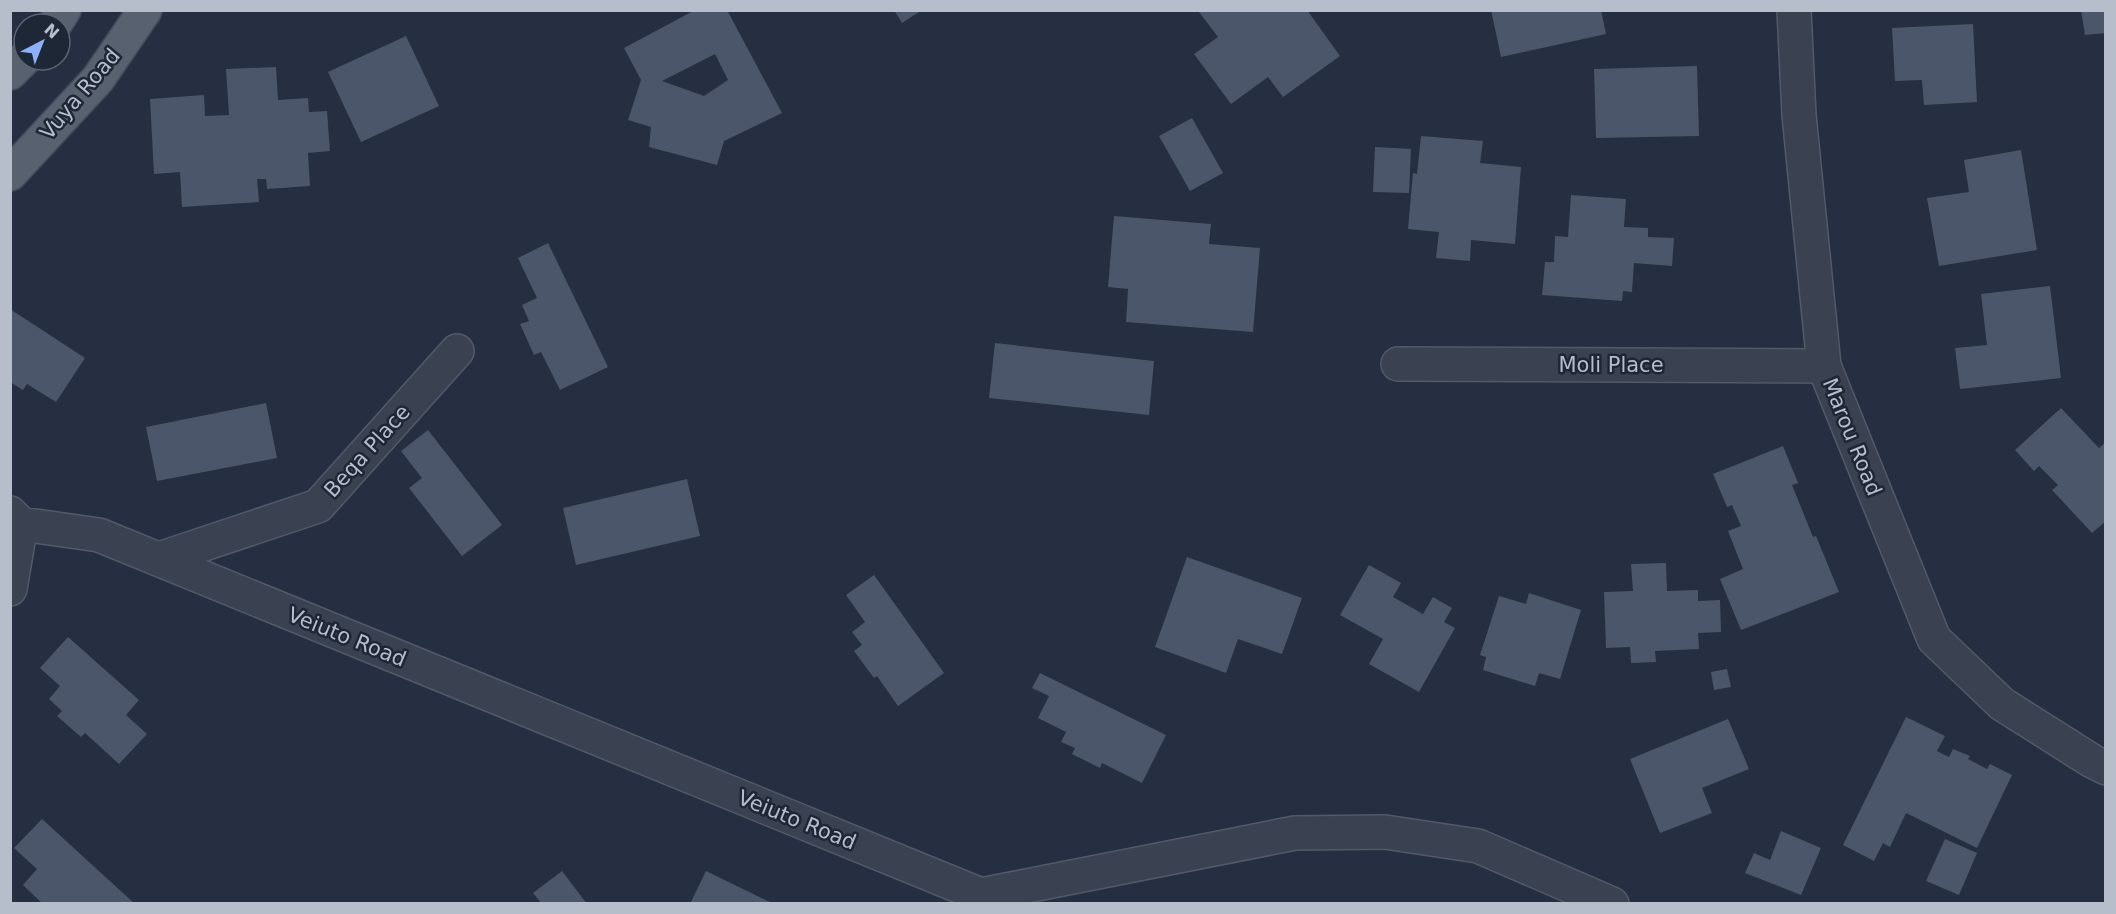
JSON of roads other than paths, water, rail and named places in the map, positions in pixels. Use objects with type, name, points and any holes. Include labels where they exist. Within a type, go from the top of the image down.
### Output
[{"type":"main road","name":"Vuya Road","points":[[10,174],[98,79],[145,10]]},
{"type":"street","name":"Marou Road","points":[[1794,10],[1799,115],[1824,366],[1934,639],[2002,704],[2106,768]]},
{"type":"street","name":"Beqa Place","points":[[159,559],[318,506],[457,351]]},
{"type":"street","name":"Moli Place","points":[[1398,364],[1824,366]]},
{"type":"street","name":"Veiuto Road","points":[[16,519],[99,535],[978,899],[1295,833],[1385,832],[1478,846],[1598,901]]},
{"type":"street","points":[[10,589],[16,519]]}]
